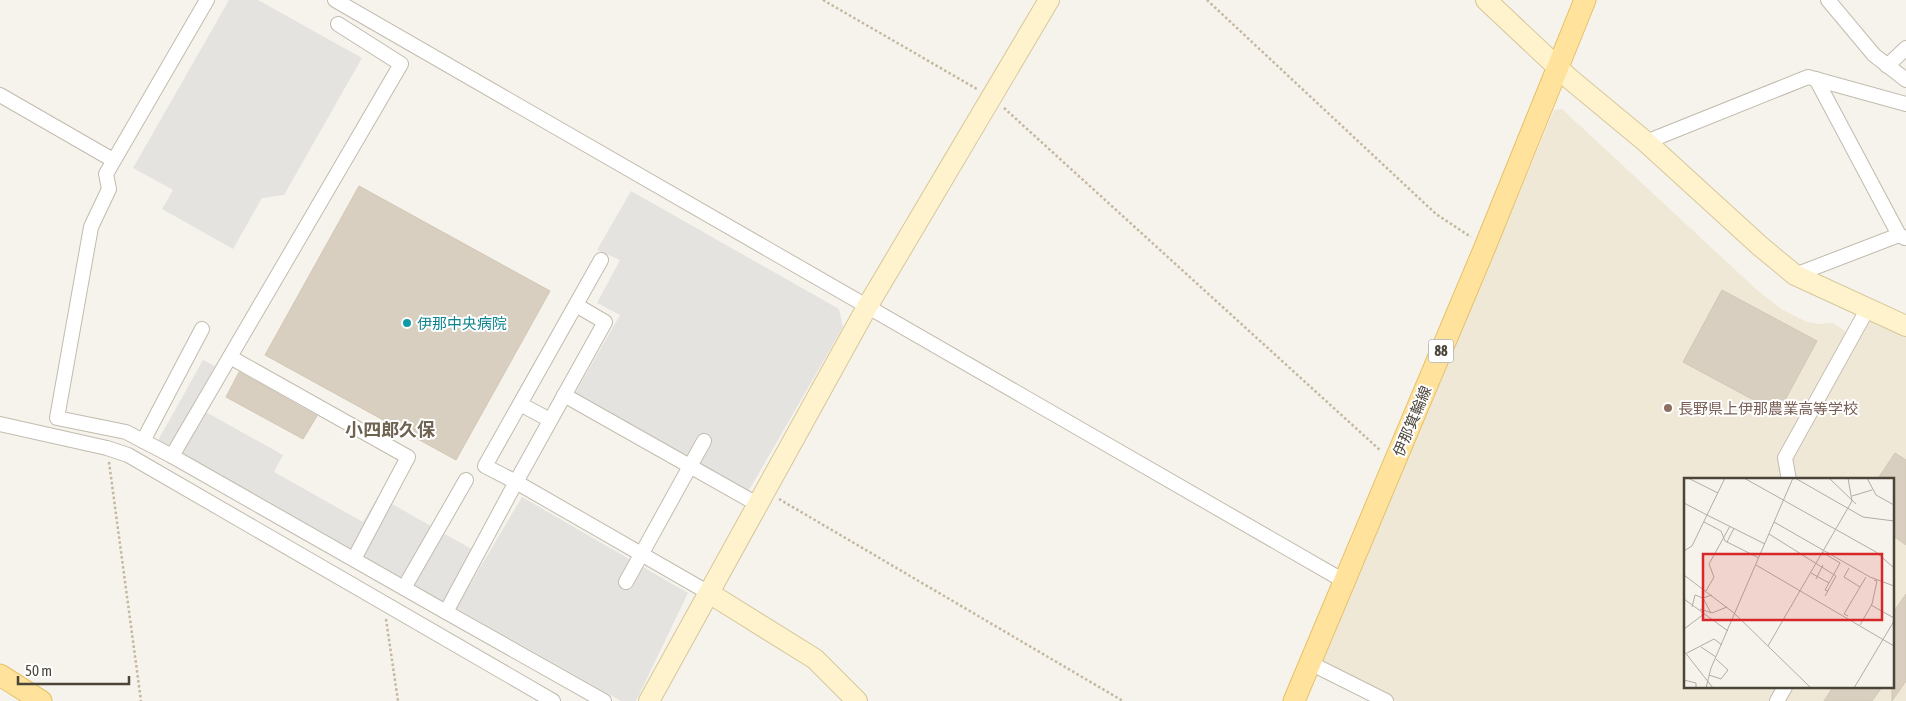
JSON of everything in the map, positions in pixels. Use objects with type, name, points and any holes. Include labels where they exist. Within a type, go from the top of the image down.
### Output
[{"type":"main road","name":"伊那箕輪線","points":[[1294,701],[1485,247],[1556,66],[1585,0]]},
{"type":"main road","points":[[0,675],[41,701]]},
{"type":"street","points":[[206,0],[106,174],[109,189],[91,227],[57,418],[126,432],[172,456],[604,701]]},
{"type":"street","points":[[335,0],[1344,581]]},
{"type":"street","points":[[649,701],[867,307],[1049,0]]},
{"type":"street","points":[[1486,0],[1556,66],[1646,142],[1760,246],[1795,275],[1906,326]]},
{"type":"street","points":[[1828,0],[1874,56],[1906,80]]},
{"type":"street","points":[[172,456],[401,64],[338,24]]},
{"type":"street","points":[[1886,66],[1906,48]]},
{"type":"street","points":[[1646,142],[1808,77],[1906,104]]},
{"type":"street","points":[[1795,275],[1902,237],[1816,80]]},
{"type":"street","points":[[0,95],[114,160]]},
{"type":"street","points":[[601,260],[485,466],[642,554],[815,658],[857,701]]},
{"type":"street","points":[[446,612],[605,322],[576,305]]},
{"type":"street","points":[[1789,478],[1785,458],[1868,308]]},
{"type":"street","points":[[143,441],[202,329]]},
{"type":"street","points":[[230,357],[408,457],[354,559]]},
{"type":"street","points":[[564,395],[690,466],[761,497]]},
{"type":"street","points":[[520,404],[550,420]]},
{"type":"street","points":[[0,424],[107,448],[128,455],[552,701]]},
{"type":"street","points":[[626,582],[704,441]]},
{"type":"street","points":[[404,588],[466,480]]},
{"type":"street","points":[[1310,663],[1386,701]]},
{"type":"street","points":[[1777,701],[1784,688]]},
{"type":"path","points":[[823,0],[992,98],[1395,463]]},
{"type":"path","points":[[1207,0],[1436,214],[1485,247]]},
{"type":"path","points":[[107,448],[141,701]]},
{"type":"path","points":[[761,497],[1123,701]]},
{"type":"path","points":[[383,603],[398,701]]},
{"type":"shaded area","points":[[229,0],[258,0],[362,58],[284,195],[262,198],[233,249],[162,209],[173,190],[133,168]]},
{"type":"shaded area","name":"長野県上伊那農業高等学校","points":[[1562,109],[1756,289],[1781,309],[1807,322],[1833,323],[1852,335],[1868,308],[1906,326],[1906,701],[1386,701],[1320,668],[1554,110]]},
{"type":"shaded area","points":[[631,191],[839,309],[843,327],[748,492],[574,395],[620,315],[597,303],[620,260],[597,250]]},
{"type":"shaded area","points":[[203,360],[215,366],[168,450],[156,444]]},
{"type":"shaded area","points":[[204,411],[283,455],[274,472],[363,522],[378,496],[475,551],[444,604],[180,455]]},
{"type":"shaded area","points":[[522,497],[688,593],[636,701],[621,701],[456,608]]},
{"type":"building","name":"伊那中央病院","points":[[359,186],[550,291],[456,460],[265,355]]},
{"type":"building","points":[[1722,290],[1817,341],[1778,413],[1683,362]]},
{"type":"building","points":[[239,372],[317,416],[303,439],[226,397]]},
{"type":"building","points":[[1895,453],[1906,460],[1906,545],[1894,536],[1894,478],[1878,478]]},
{"type":"building","points":[[1906,594],[1906,681],[1892,701],[1892,688],[1894,688],[1894,611]]},
{"type":"building","points":[[1832,688],[1881,688],[1872,701],[1824,701]]},
{"type":"place","name":"伊那中央病院","points":[[407,323]]},
{"type":"place","name":"長野県上伊那農業高等学校","points":[[1668,408]]},
{"type":"district","name":"小四郎久保","points":[[390,429]]}]
